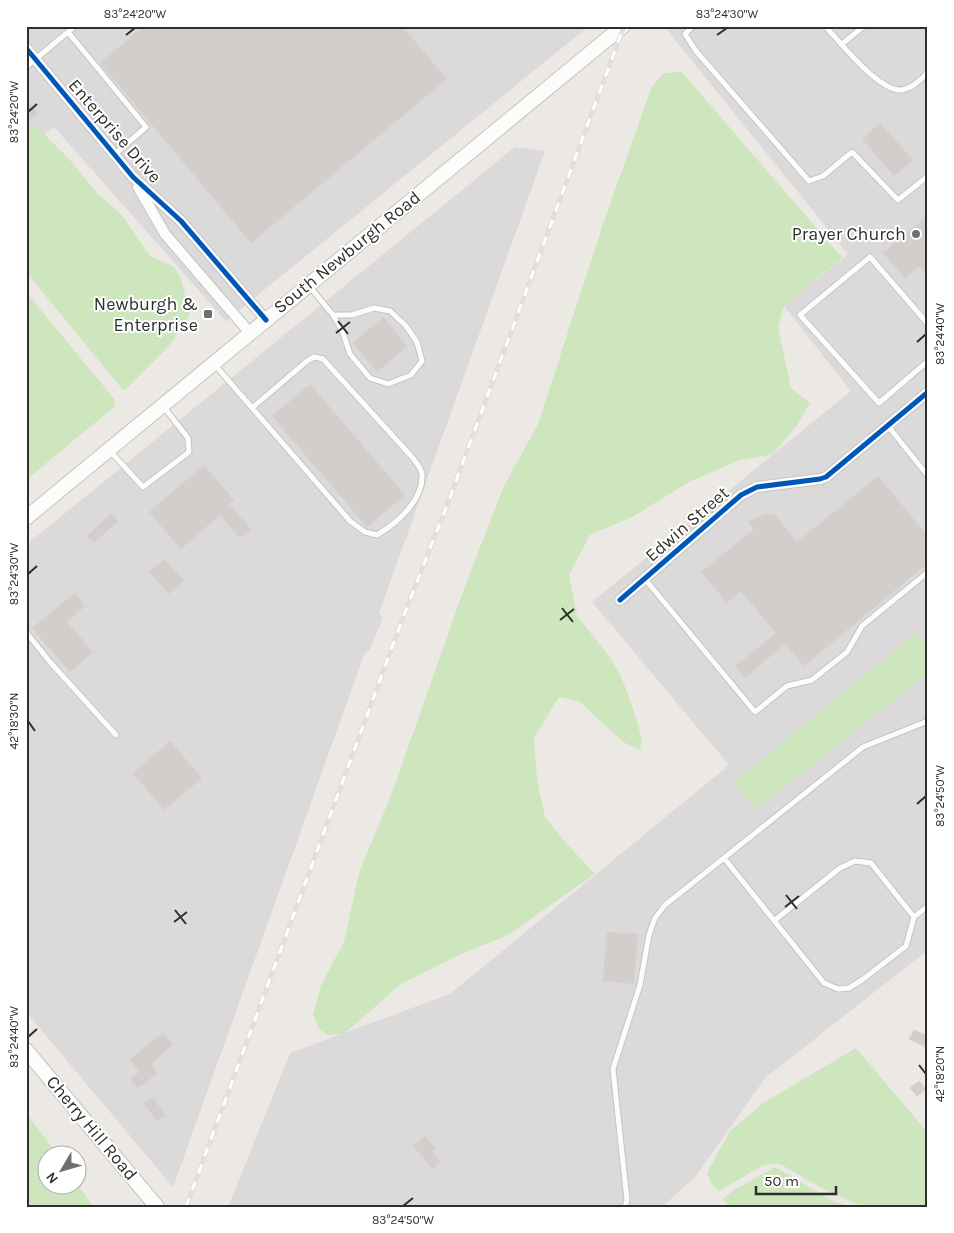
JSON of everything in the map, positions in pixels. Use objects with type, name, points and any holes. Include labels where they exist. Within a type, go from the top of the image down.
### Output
[{"type":"main road","name":"South Newburgh Road","points":[[26,518],[623,26]]},
{"type":"main road","name":"Cherry Hill Road","points":[[26,1050],[157,1207]]},
{"type":"street","name":"Enterprise Drive","points":[[26,48],[132,177],[181,221],[266,320]]},
{"type":"street","name":"Enterprise Drive","points":[[132,177],[165,234],[250,333]]},
{"type":"street","name":"Edwin Street","points":[[620,600],[741,495],[758,487],[826,477],[928,392]]},
{"type":"lane","points":[[26,67],[75,26]]},
{"type":"lane","points":[[693,26],[685,34],[696,51],[809,181],[823,176],[852,152],[898,200],[928,176]]},
{"type":"lane","points":[[826,26],[876,80],[892,89],[904,90],[917,83],[928,72]]},
{"type":"lane","points":[[842,44],[864,26]]},
{"type":"lane","points":[[68,32],[146,127],[114,155]]},
{"type":"lane","points":[[928,324],[870,257],[800,315],[879,402],[928,361]]},
{"type":"lane","points":[[308,285],[334,315],[342,330],[350,354],[370,378],[388,384],[411,374],[422,361],[417,342],[406,326],[390,311],[374,308],[352,315],[334,315]]},
{"type":"lane","points":[[213,363],[252,408],[350,521],[365,532],[377,535],[393,525],[412,504],[420,486],[422,472],[412,457],[324,360],[314,357],[307,361],[252,408]]},
{"type":"lane","points":[[108,449],[143,487],[189,452],[188,438],[162,406]]},
{"type":"lane","points":[[888,426],[928,476]]},
{"type":"lane","points":[[645,579],[755,712],[787,686],[812,680],[847,652],[862,626],[928,572]]},
{"type":"lane","points":[[26,632],[50,662],[116,735]]},
{"type":"lane","points":[[625,1207],[627,1200],[613,1069],[640,985],[654,918],[665,905],[863,746],[928,721]]},
{"type":"lane","points":[[724,858],[824,983],[838,989],[849,988],[862,980],[906,946],[914,917],[928,906]]},
{"type":"lane","points":[[775,920],[840,868],[855,861],[871,863],[914,917]]},
{"type":"shaded area","points":[[26,26],[589,26],[226,321],[54,127],[26,149]]},
{"type":"shaded area","points":[[672,26],[928,26],[928,950],[765,1078],[696,1176],[662,1207],[228,1207],[290,1053],[450,994],[729,765],[592,602],[851,391],[784,306],[848,254],[667,30]]},
{"type":"shaded area","points":[[515,147],[545,151],[379,613],[383,618],[370,649],[364,655],[173,1187],[26,1012],[26,545]]},
{"type":"green space","points":[[682,72],[843,257],[784,306],[778,327],[791,388],[810,403],[797,425],[773,454],[737,461],[689,482],[632,517],[590,535],[569,575],[577,616],[609,656],[620,674],[642,739],[640,750],[623,742],[579,701],[559,697],[534,738],[537,780],[545,817],[595,874],[508,935],[459,955],[401,984],[344,1034],[328,1035],[320,1030],[313,1015],[321,985],[344,942],[359,873],[393,790],[465,586],[504,486],[538,424],[603,224],[652,86],[664,73]]},
{"type":"green space","points":[[36,126],[70,160],[97,193],[121,214],[150,256],[174,267],[180,276],[190,315],[168,347],[126,389],[123,390],[26,272],[26,134]]},
{"type":"green space","points":[[26,292],[115,400],[114,407],[26,480]]},
{"type":"green space","points":[[916,633],[928,648],[928,673],[756,810],[734,782]]},
{"type":"green space","points":[[856,1048],[928,1133],[928,1207],[864,1207],[823,1189],[780,1164],[763,1165],[719,1191],[711,1183],[707,1173],[730,1131],[763,1103]]},
{"type":"green space","points":[[26,1113],[51,1146],[38,1146],[38,1196],[86,1196],[93,1207],[26,1207]]},
{"type":"green space","points":[[775,1167],[835,1202],[853,1207],[729,1207],[723,1199],[734,1190]]},
{"type":"building","points":[[144,26],[402,26],[447,79],[251,243],[100,63]]},
{"type":"building","points":[[26,99],[38,113],[26,123]]},
{"type":"building","points":[[880,123],[913,160],[894,176],[862,139]]},
{"type":"building","name":"Prayer Church","points":[[928,215],[928,277],[919,266],[905,278],[883,253]]},
{"type":"building","points":[[383,317],[407,346],[377,372],[353,343]]},
{"type":"building","points":[[310,384],[405,495],[367,527],[272,416]]},
{"type":"building","points":[[204,465],[234,500],[229,504],[251,529],[240,538],[220,515],[181,549],[149,512]]},
{"type":"building","points":[[878,476],[928,536],[928,563],[804,666],[785,644],[745,678],[735,666],[776,633],[741,591],[727,603],[701,572],[754,529],[748,522],[765,514],[774,514],[797,542]]},
{"type":"building","points":[[111,513],[118,521],[94,543],[87,536]]},
{"type":"building","points":[[165,559],[184,581],[169,594],[149,571]]},
{"type":"building","points":[[75,593],[85,606],[67,622],[93,652],[70,672],[32,628]]},
{"type":"building","points":[[170,741],[202,778],[164,810],[133,773]]},
{"type":"building","points":[[607,932],[638,934],[634,984],[603,981]]},
{"type":"building","points":[[914,1030],[928,1036],[928,1048],[909,1039]]},
{"type":"building","points":[[163,1032],[173,1044],[151,1064],[158,1073],[138,1088],[130,1079],[139,1072],[130,1059]]},
{"type":"building","points":[[919,1081],[926,1089],[917,1096],[910,1088]]},
{"type":"building","points":[[153,1097],[165,1115],[157,1121],[144,1104]]},
{"type":"building","points":[[425,1136],[436,1149],[432,1152],[440,1162],[433,1169],[413,1146]]},
{"type":"railway","points":[[186,1207],[624,26]]},
{"type":"cycle path","points":[[26,48],[133,177],[181,221],[266,320]]},
{"type":"cycle path","points":[[620,600],[741,495],[757,487],[826,477],[928,392]]},
{"type":"place","name":"Prayer Church","points":[[916,234]]},
{"type":"place","name":"Newburgh & Enterprise","points":[[208,314]]}]
